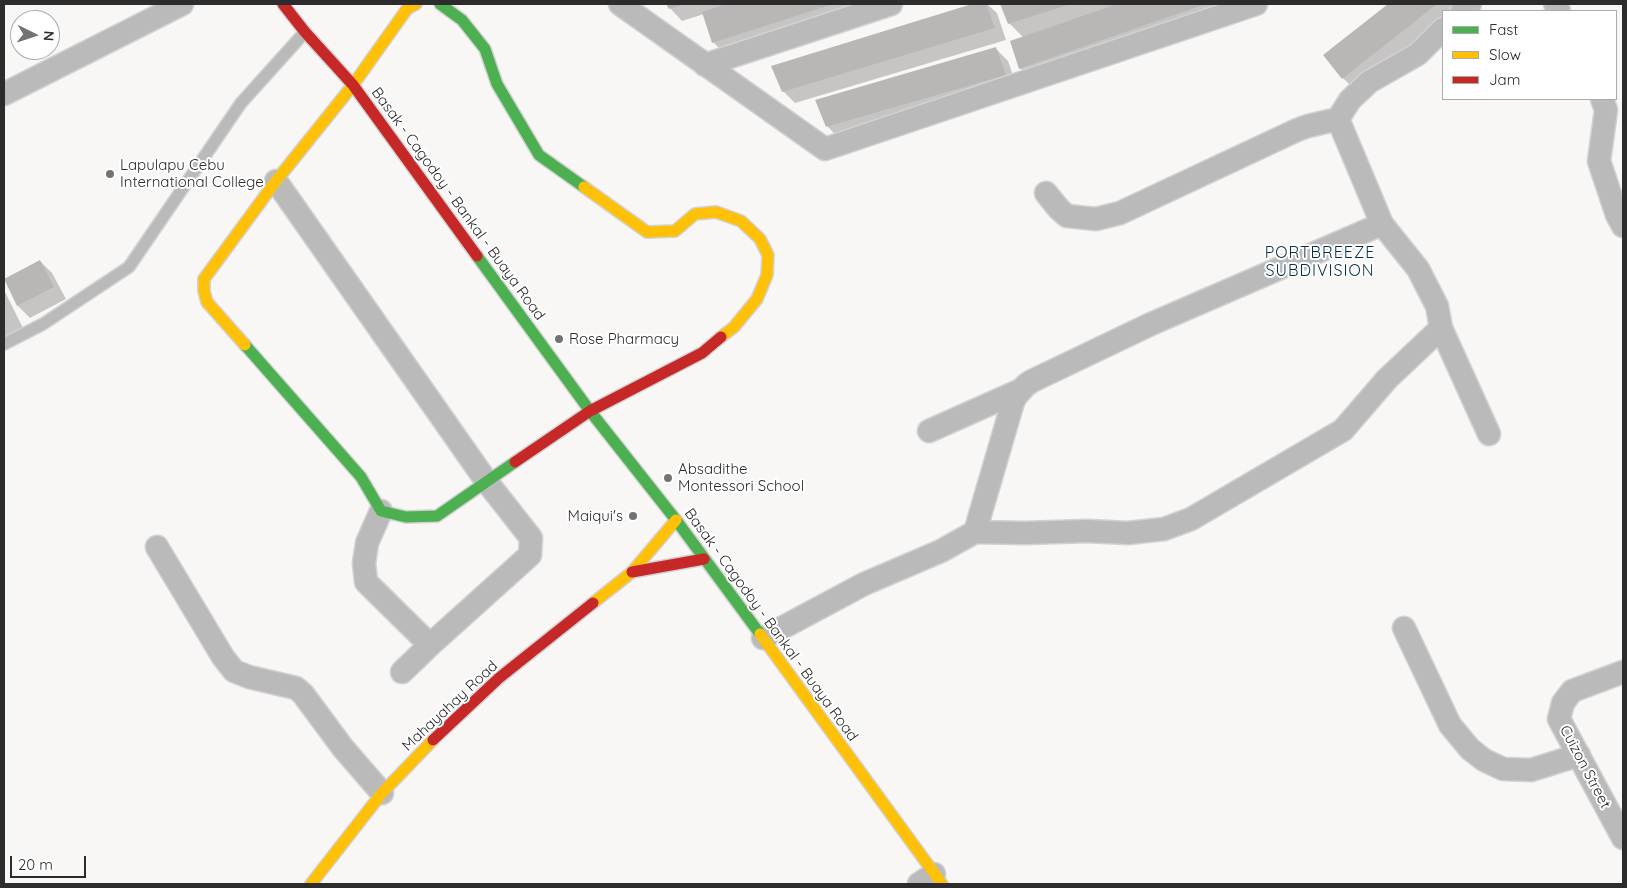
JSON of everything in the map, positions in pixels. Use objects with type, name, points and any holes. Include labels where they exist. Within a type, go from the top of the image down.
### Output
[{"type":"street","points":[[4,94],[182,4]]},
{"type":"street","name":"Basak - Cagodoy - Bankal - Buaya Road","points":[[283,4],[305,32],[353,85],[590,411],[676,520],[763,638],[932,881]]},
{"type":"street","points":[[416,4],[407,9],[353,85],[276,182],[204,280],[207,302],[361,477],[382,511],[406,517],[437,516],[590,411],[702,352],[734,327],[757,299],[767,275],[768,255],[760,240],[741,221],[716,212],[695,214],[675,231],[647,232],[539,155],[497,84],[485,49],[462,20],[440,4]]},
{"type":"street","points":[[620,4],[825,149],[1256,4]]},
{"type":"street","points":[[704,65],[891,4]]},
{"type":"street","points":[[1046,193],[1058,209],[1067,216],[1096,219],[1120,213],[1297,130],[1338,119],[1350,100],[1364,86],[1418,54],[1442,30]]},
{"type":"street","points":[[1602,100],[1606,110],[1599,161],[1614,206],[1623,226]]},
{"type":"street","points":[[1338,119],[1382,224],[1418,269],[1437,306],[1441,328],[1489,434]]},
{"type":"street","points":[[276,182],[488,482],[531,538],[530,555],[402,672]]},
{"type":"street","points":[[975,532],[1013,402],[1021,390],[1032,380],[1151,324],[1382,224]]},
{"type":"street","points":[[763,638],[864,584],[941,551],[975,532],[1087,531],[1128,533],[1164,529],[1191,519],[1343,430],[1387,379],[1441,328]]},
{"type":"street","points":[[928,431],[1021,390]]},
{"type":"street","points":[[382,511],[367,543],[364,563],[366,582],[430,645]]},
{"type":"street","name":"Mahayahay Road","points":[[311,884],[382,793],[437,736],[499,678],[632,572],[676,520]]},
{"type":"street","points":[[157,547],[223,657],[234,671],[249,677],[296,688],[303,694],[343,748],[382,793]]},
{"type":"street","name":"Mahayahay Road","points":[[632,572],[704,559]]},
{"type":"street","points":[[1404,628],[1450,725],[1470,749],[1484,760],[1503,769],[1532,770],[1580,755]]},
{"type":"street","name":"Cuizon Street","points":[[1623,672],[1572,691],[1562,703],[1559,718],[1623,838]]},
{"type":"lane","points":[[4,344],[43,324],[129,267],[241,103],[305,32]]},
{"type":"building","points":[[666,4],[685,4],[669,9]]},
{"type":"building","points":[[726,4],[834,4],[712,43],[702,12]]},
{"type":"building","points":[[972,4],[986,4],[995,28],[782,92],[771,66]]},
{"type":"building","points":[[1000,4],[1071,4],[1008,24]]},
{"type":"building","points":[[1117,4],[1206,4],[1019,69],[1010,41]]},
{"type":"building","points":[[1388,4],[1437,4],[1342,79],[1323,55]]},
{"type":"building","points":[[996,47],[1006,75],[826,127],[815,100]]},
{"type":"building","points":[[40,260],[54,287],[17,306],[4,279]]},
{"type":"traffic: fast","points":[[440,4],[462,20],[485,49],[497,84],[539,155],[584,187]]},
{"type":"traffic: fast","points":[[477,256],[590,411],[676,520],[760,634]]},
{"type":"traffic: fast","points":[[245,345],[361,477],[381,511],[406,517],[437,516],[515,462]]},
{"type":"traffic: slow","points":[[245,345],[207,302],[204,291],[204,279],[276,181],[353,85],[407,9],[416,4]]},
{"type":"traffic: slow","points":[[584,187],[647,232],[675,231],[695,214],[716,212],[741,221],[760,239],[768,255],[767,275],[757,299],[734,327],[721,337]]},
{"type":"traffic: slow","points":[[593,603],[632,572],[676,520]]},
{"type":"traffic: slow","points":[[760,634],[942,884]]},
{"type":"traffic: slow","points":[[311,884],[382,793],[433,740]]},
{"type":"traffic: jam","points":[[283,4],[305,32],[353,85],[477,256]]},
{"type":"traffic: jam","points":[[515,462],[590,411],[702,353],[721,337]]},
{"type":"traffic: jam","points":[[632,572],[704,559]]},
{"type":"traffic: jam","points":[[433,740],[499,678],[593,603]]},
{"type":"place","name":"Lapulapu Cebu International College","points":[[110,174]]},
{"type":"place","name":"Rose Pharmacy","points":[[559,339]]},
{"type":"place","name":"Absadithe Montessori School","points":[[668,478]]},
{"type":"place","name":"Maiqui's","points":[[633,516]]},
{"type":"district","name":"PORTBREEZE SUBDIVISION","points":[[1320,262]]}]
